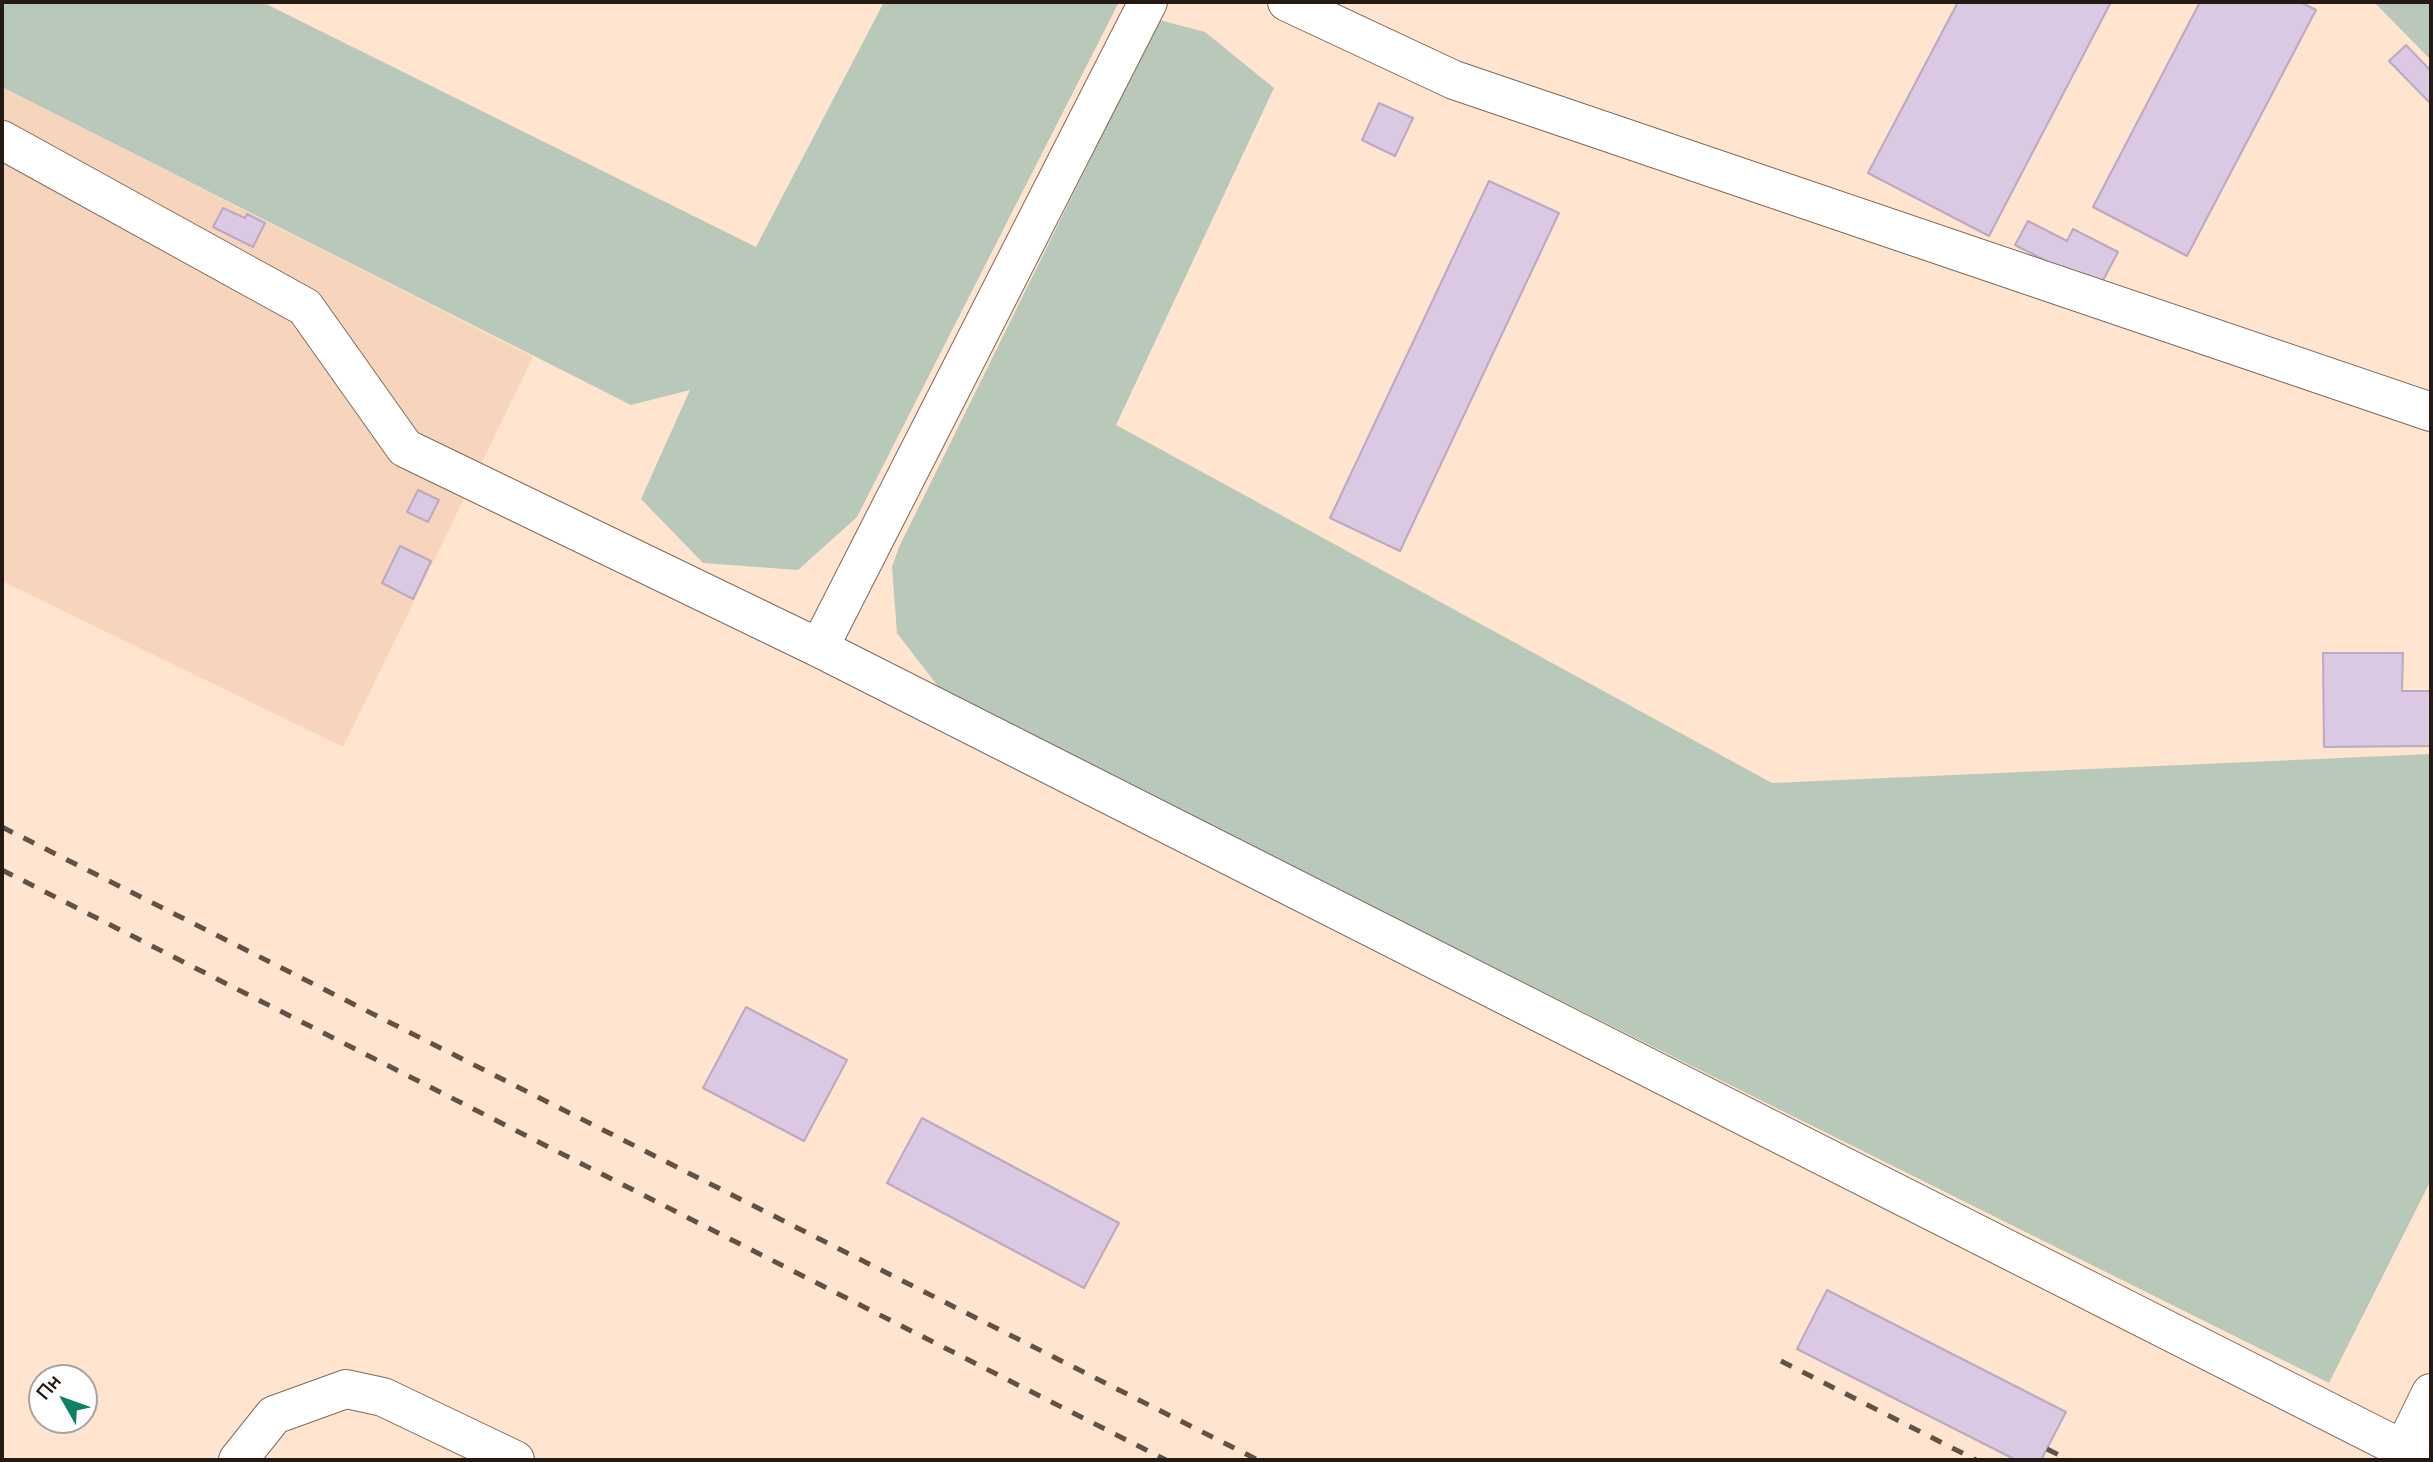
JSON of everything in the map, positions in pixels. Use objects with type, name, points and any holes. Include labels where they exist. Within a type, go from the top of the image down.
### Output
[{"type":"street","points":[[819,648],[1148,2]]},
{"type":"street","points":[[1287,2],[1454,80],[2431,412]]},
{"type":"street","points":[[2,140],[305,307],[405,448],[819,648],[2414,1455],[2431,1393]]},
{"type":"street","points":[[238,1460],[274,1415],[346,1389],[383,1396],[515,1460]]},
{"type":"shaded area","points":[[2,87],[533,357],[343,747],[2,581]]},
{"type":"green space","points":[[2,2],[262,2],[756,247],[884,2],[1119,2],[857,517],[798,570],[703,563],[641,499],[690,390],[631,405],[2,87]]},
{"type":"green space","points":[[2374,2],[2427,2],[2431,6],[2431,60]]},
{"type":"green space","points":[[1159,20],[1205,32],[1274,88],[1116,425],[1772,783],[2431,754],[2431,1180],[2329,1383],[1049,746],[940,689],[897,633],[892,567],[899,547]]},
{"type":"building","points":[[1958,2],[2111,2],[1989,236],[1868,173]]},
{"type":"building","points":[[2200,2],[2300,2],[2316,10],[2187,256],[2093,207]]},
{"type":"building","points":[[2406,45],[2431,71],[2431,104],[2389,61]]},
{"type":"building","points":[[1379,103],[1413,118],[1395,156],[1362,140]]},
{"type":"building","points":[[1489,181],[1559,213],[1400,551],[1330,518]]},
{"type":"building","points":[[223,208],[245,218],[247,214],[265,223],[253,247],[213,227]]},
{"type":"building","points":[[2028,221],[2067,241],[2073,229],[2118,252],[2099,288],[2015,245]]},
{"type":"building","points":[[418,490],[439,500],[428,522],[407,512]]},
{"type":"building","points":[[400,546],[431,561],[413,599],[382,583]]},
{"type":"building","points":[[2323,653],[2403,653],[2402,691],[2431,691],[2431,746],[2324,747]]},
{"type":"building","points":[[746,1007],[847,1060],[804,1141],[703,1088]]},
{"type":"building","points":[[922,1118],[1119,1223],[1084,1288],[887,1183]]},
{"type":"building","points":[[1827,1290],[2066,1412],[2041,1460],[2016,1460],[1797,1349]]},
{"type":"railway","points":[[2,827],[1258,1460]]},
{"type":"railway","points":[[2,870],[1166,1460]]},
{"type":"railway","points":[[1781,1361],[1976,1460]]},
{"type":"railway","points":[[2047,1449],[2069,1460]]}]
